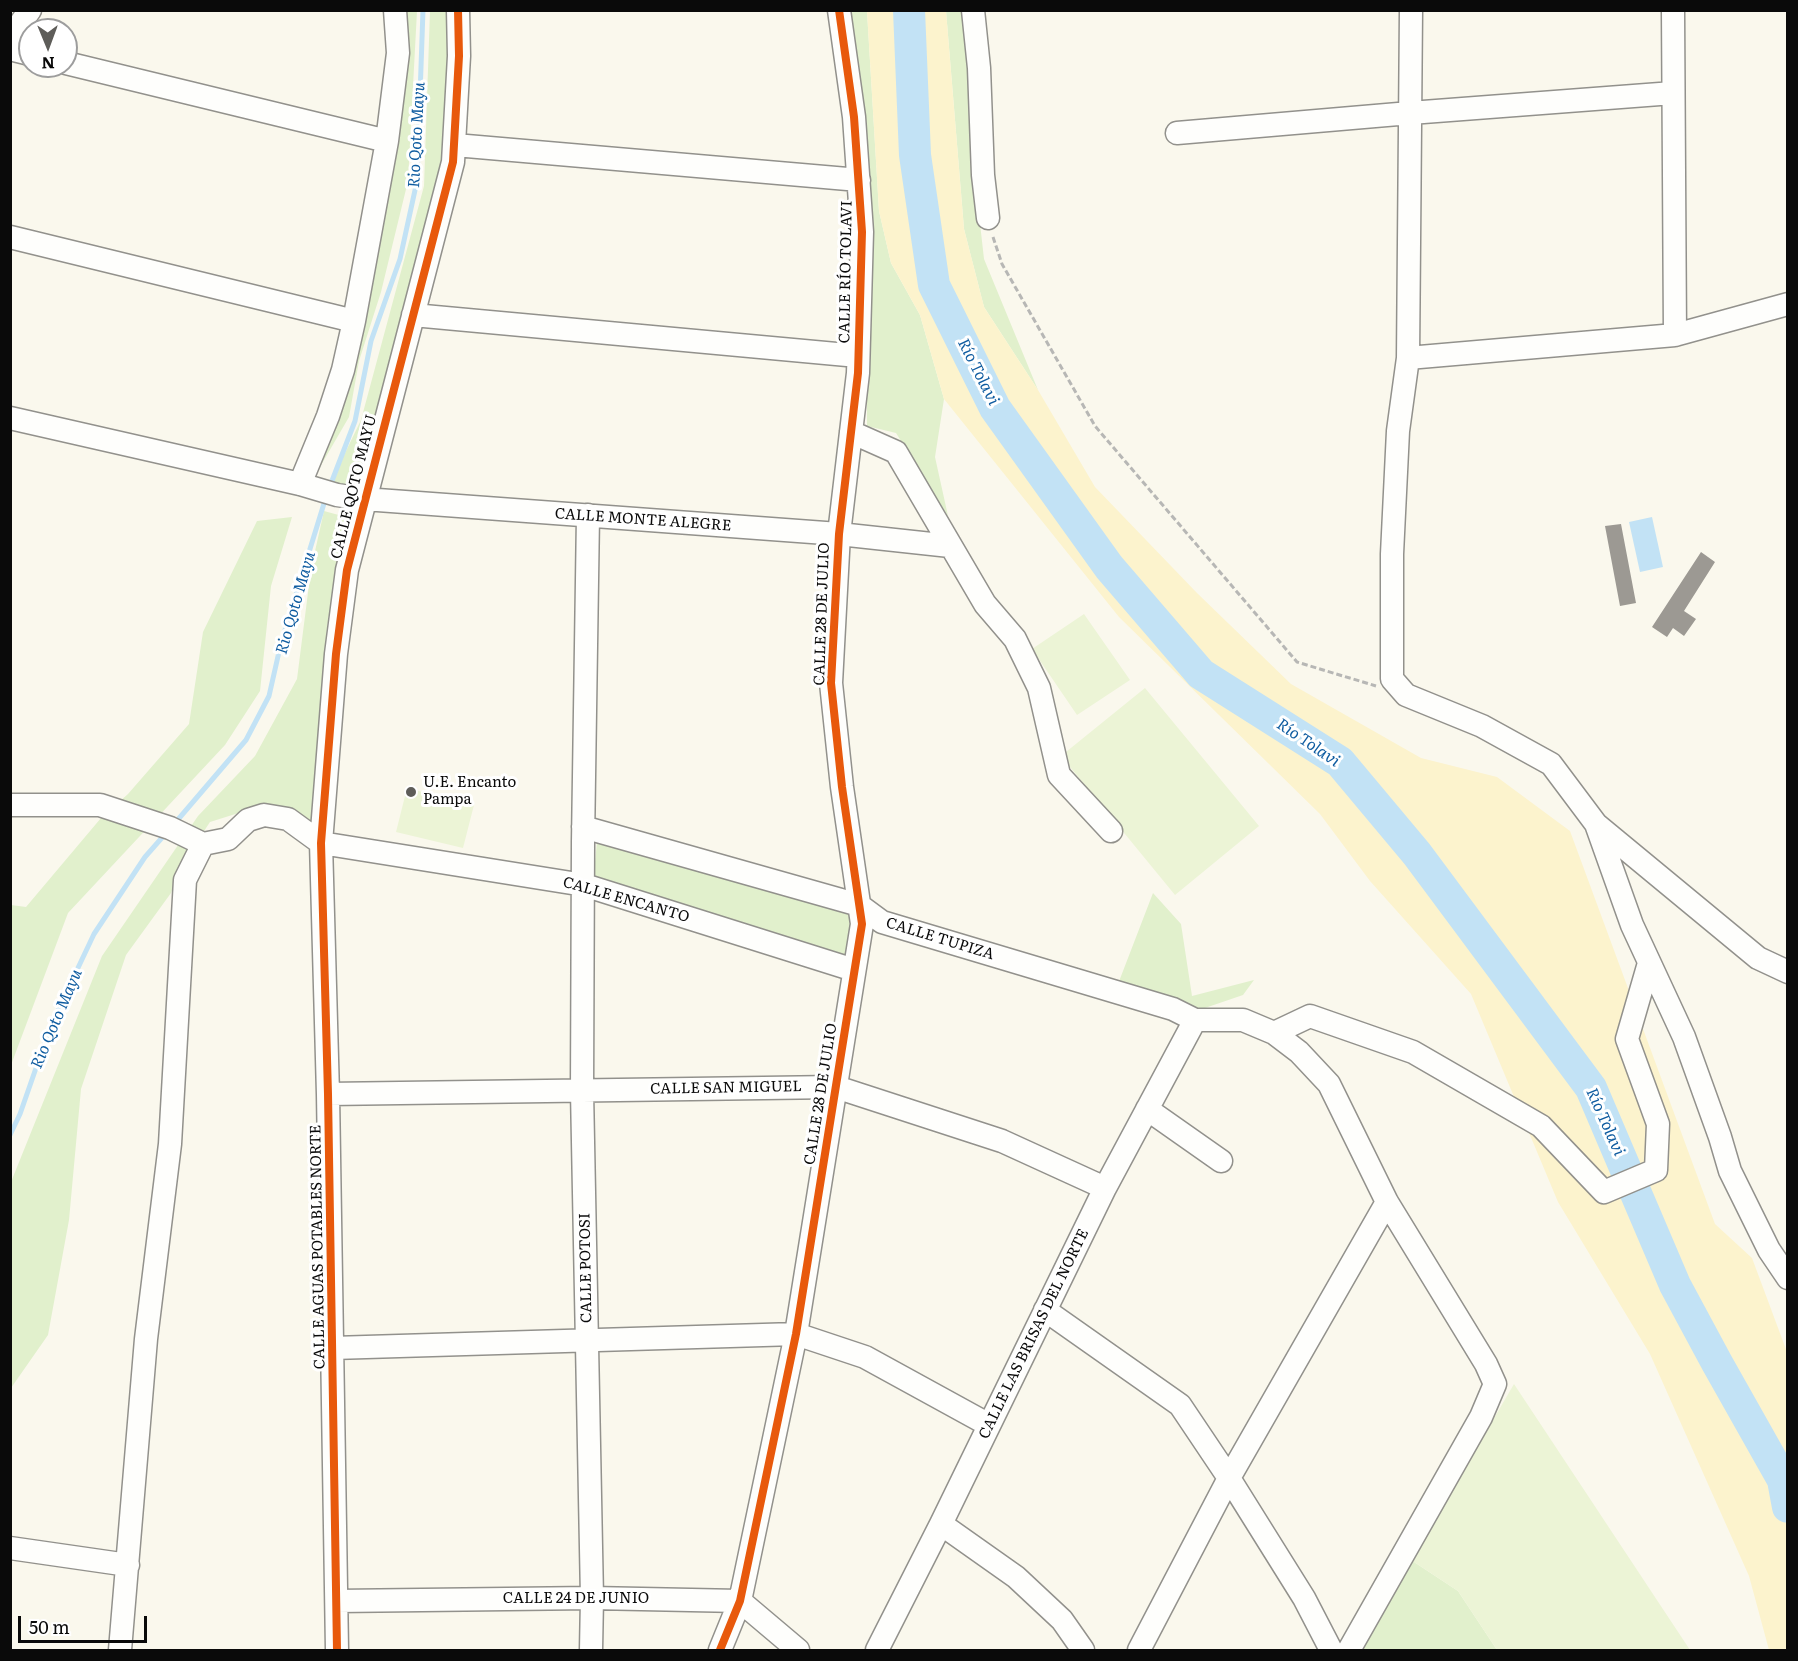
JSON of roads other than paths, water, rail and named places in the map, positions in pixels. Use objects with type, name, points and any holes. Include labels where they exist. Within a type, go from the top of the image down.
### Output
[{"type":"street","points":[[10,38],[30,10]]},
{"type":"street","points":[[307,487],[343,370],[354,321],[387,141],[398,54],[395,10]]},
{"type":"street","name":"CALLE QOTO MAYU","points":[[321,843],[336,654],[347,570],[453,162],[459,56],[458,10]]},
{"type":"street","name":"CALLE RÍO TOLAVI","points":[[838,10],[854,117],[862,232],[858,356],[839,534]]},
{"type":"street","points":[[973,10],[978,68],[982,175],[988,218]]},
{"type":"street","points":[[1411,10],[1408,358],[1398,430],[1392,554],[1392,679],[1406,695],[1482,726],[1551,764],[1596,824],[1758,958],[1788,972]]},
{"type":"street","points":[[1673,10],[1675,335]]},
{"type":"street","points":[[78,66],[387,141]]},
{"type":"street","points":[[1178,133],[1410,112],[1673,93]]},
{"type":"street","points":[[455,145],[859,180]]},
{"type":"street","points":[[10,237],[354,321]]},
{"type":"street","points":[[1408,358],[1675,335],[1788,304]]},
{"type":"street","points":[[413,315],[858,356]]},
{"type":"street","name":"CALLE MONTE ALEGRE","points":[[10,418],[337,495],[364,499],[839,534],[950,546]]},
{"type":"street","points":[[851,432],[896,452],[985,604],[1015,639],[1039,688],[1059,775],[1111,831]]},
{"type":"street","name":"CALLE POTOSI","points":[[588,514],[582,1090],[588,1341],[591,1650]]},
{"type":"street","name":"CALLE 28 DE JULIO","points":[[720,1650],[740,1601],[796,1334],[862,924],[842,787],[831,683],[839,534]]},
{"type":"street","points":[[10,805],[100,805],[170,828],[203,844],[228,839],[248,820],[264,814],[288,819],[321,843]]},
{"type":"street","points":[[1596,824],[1632,925],[1684,1037],[1730,1171],[1778,1250],[1788,1278]]},
{"type":"street","name":"CALLE TUPIZA","points":[[583,827],[859,905],[882,922],[1173,1010],[1195,1020]]},
{"type":"street","name":"CALLE ENCANTO","points":[[321,843],[584,885],[854,970]]},
{"type":"street","name":"CALLE AGUAS POTABLES NORTE","points":[[321,843],[328,1094],[337,1650]]},
{"type":"street","points":[[120,1650],[146,1339],[170,1144],[185,880],[203,844]]},
{"type":"street","points":[[1274,1033],[1310,1016],[1413,1052],[1540,1126],[1604,1192],[1656,1170],[1658,1124],[1627,1040],[1650,963]]},
{"type":"street","points":[[1195,1020],[1243,1020],[1274,1033],[1299,1052],[1329,1084],[1387,1202],[1486,1364],[1495,1384],[1481,1417],[1349,1650]]},
{"type":"street","name":"CALLE LAS BRISAS DEL NORTE","points":[[877,1650],[1105,1188],[1195,1020]]},
{"type":"street","name":"CALLE SAN MIGUEL","points":[[328,1094],[836,1087],[1002,1141],[1105,1188]]},
{"type":"street","points":[[1147,1109],[1221,1161]]},
{"type":"street","points":[[1139,1650],[1229,1478],[1387,1202]]},
{"type":"street","points":[[1045,1310],[1180,1405],[1304,1598],[1331,1650]]},
{"type":"street","points":[[333,1348],[796,1334],[865,1357],[989,1425]]},
{"type":"street","points":[[941,1524],[1016,1577],[1062,1620],[1083,1650]]},
{"type":"street","points":[[10,1548],[128,1564]]},
{"type":"street","name":"CALLE 24 DE JUNIO","points":[[336,1601],[592,1598],[740,1601]]},
{"type":"street","points":[[740,1601],[798,1650]]},
{"type":"water","points":[[1652,517],[1663,567],[1640,572],[1629,522]]},
{"type":"waterway","name":"Rio Qoto Mayu","points":[[330,486],[355,421],[371,341],[400,259],[417,181],[423,10]]},
{"type":"waterway","name":"Río Tolavi","points":[[909,10],[915,155],[934,285],[995,408],[1109,567],[1201,674],[1340,762],[1417,854],[1591,1088],[1675,1285],[1783,1480],[1788,1507]]},
{"type":"waterway","name":"Rio Qoto Mayu","points":[[175,823],[246,740],[269,696],[281,643],[326,497]]},
{"type":"waterway","name":"Rio Qoto Mayu","points":[[10,1135],[20,1114],[51,1025],[94,934],[145,857],[167,832]]},
{"type":"place","name":"U.E. Encanto Pampa","points":[[411,792]]}]
